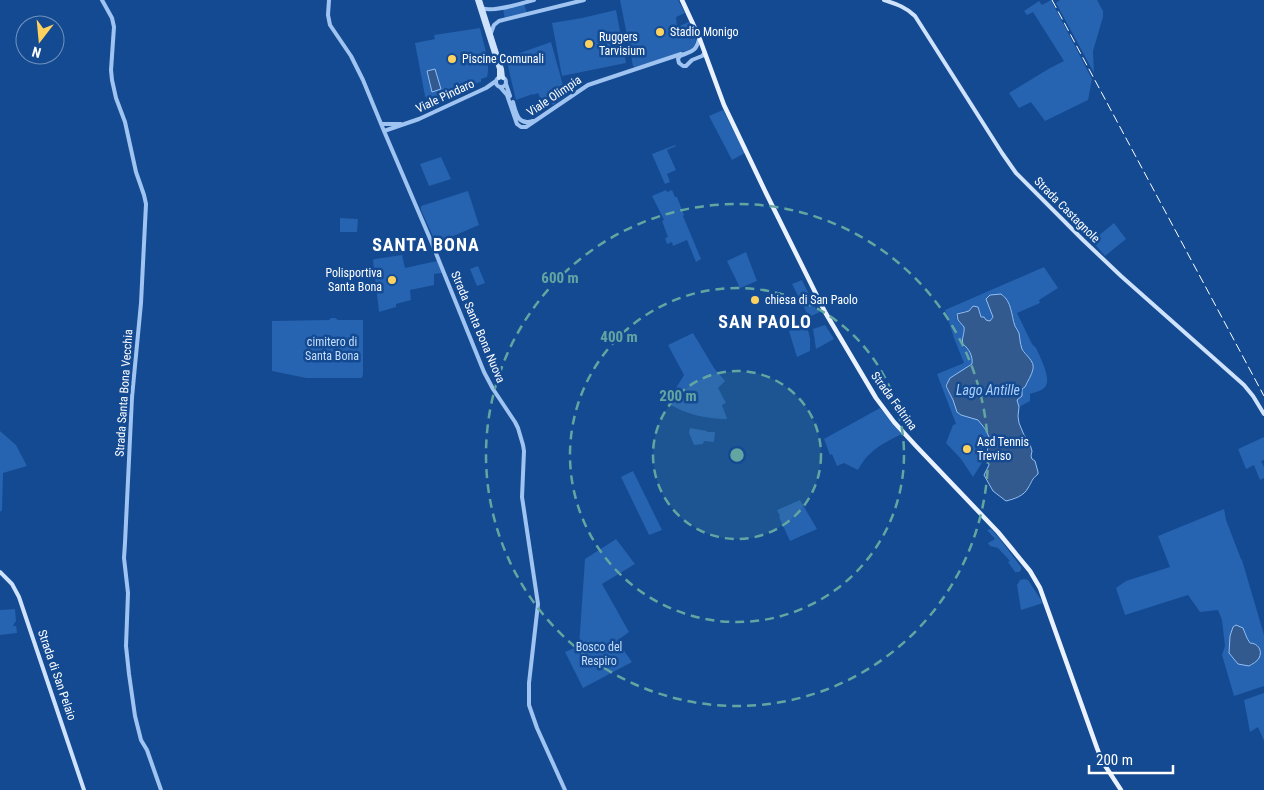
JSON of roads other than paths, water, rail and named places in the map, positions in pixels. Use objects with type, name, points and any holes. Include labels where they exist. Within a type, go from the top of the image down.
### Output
[{"type":"main road","points":[[478,0],[502,69],[499,82]]},
{"type":"main road","points":[[478,0],[499,69],[499,82]]},
{"type":"main road","name":"Strada Feltrina","points":[[682,0],[699,37],[724,105],[816,294],[876,398],[899,428],[998,532],[1030,571],[1040,588],[1102,761],[1121,790]]},
{"type":"main road","name":"Strada Castagnole","points":[[884,0],[902,6],[915,16],[1016,172],[1101,257],[1244,385],[1264,414]]},
{"type":"main road","name":"Strada di San Pelaio","points":[[0,572],[12,584],[19,597],[84,790]]},
{"type":"street","name":"Strada Santa Bona Vecchia","points":[[102,0],[114,25],[112,80],[146,204],[141,304],[133,387],[124,558],[128,593],[126,646],[135,716],[141,740],[147,750],[161,790]]},
{"type":"street","name":"Strada Santa Bona Nuova","points":[[329,0],[328,15],[330,25],[353,60],[362,80],[431,241],[484,372],[515,422],[522,438],[524,451],[522,498],[538,604],[528,704],[565,790]]},
{"type":"street","points":[[482,8],[494,10],[534,0]]},
{"type":"street","points":[[490,33],[494,25],[499,21],[584,0]]},
{"type":"street","points":[[699,37],[695,49],[683,54],[678,59],[679,63],[685,66],[688,65],[705,53]]},
{"type":"street","points":[[683,54],[689,56],[690,62]]},
{"type":"street","name":"Viale Olimpia","points":[[499,82],[507,95],[517,124],[521,127],[526,127],[588,85],[683,54]]},
{"type":"street","points":[[698,57],[708,62]]},
{"type":"street","name":"Viale Olimpia","points":[[661,62],[679,63]]},
{"type":"street","points":[[499,82],[505,80],[517,116],[522,121],[535,120]]},
{"type":"street","name":"Viale Pindaro","points":[[383,130],[410,122],[499,82]]},
{"type":"street","name":"Viale Pindaro","points":[[383,130],[410,122]]},
{"type":"street","name":"Viale Pindaro","points":[[381,124],[399,124]]},
{"type":"street","points":[[387,139],[391,129]]},
{"type":"water","points":[[435,69],[441,89],[432,92],[427,71]]},
{"type":"water","name":"Lago Antille","points":[[1001,294],[1009,304],[1019,333],[1022,349],[1033,366],[1031,376],[1022,389],[1022,396],[1017,400],[1019,423],[1029,441],[1032,451],[1031,456],[1035,461],[1038,472],[1024,493],[1006,501],[993,491],[984,475],[989,465],[987,454],[989,437],[986,430],[978,420],[957,412],[946,386],[950,378],[972,364],[970,353],[963,344],[964,327],[958,320],[957,314],[969,311],[973,306],[978,307],[981,317],[990,321],[993,317],[986,299],[990,295]]},
{"type":"water","points":[[1236,625],[1243,628],[1250,643],[1255,644],[1260,650],[1260,655],[1256,662],[1249,666],[1238,664],[1229,653],[1230,636],[1233,627]]},
{"type":"railway","points":[[1052,0],[1264,396]]},
{"type":"place","name":"Stadio Monigo","points":[[660,32]]},
{"type":"place","name":"Ruggers Tarvisium","points":[[589,44]]},
{"type":"place","name":"Piscine Comunali","points":[[452,59]]},
{"type":"place","name":"Polisportiva Santa Bona","points":[[392,280]]},
{"type":"place","name":"chiesa di San Paolo","points":[[755,300]]},
{"type":"place","name":"Asd Tennis Treviso","points":[[967,449]]},
{"type":"district","name":"SANTA BONA","points":[[426,245]]},
{"type":"district","name":"SAN PAOLO","points":[[765,322]]},
{"type":"park label","name":"cimitero di Santa Bona","points":[[332,349]]},
{"type":"park label","name":"Bosco del Respiro","points":[[599,654]]}]
